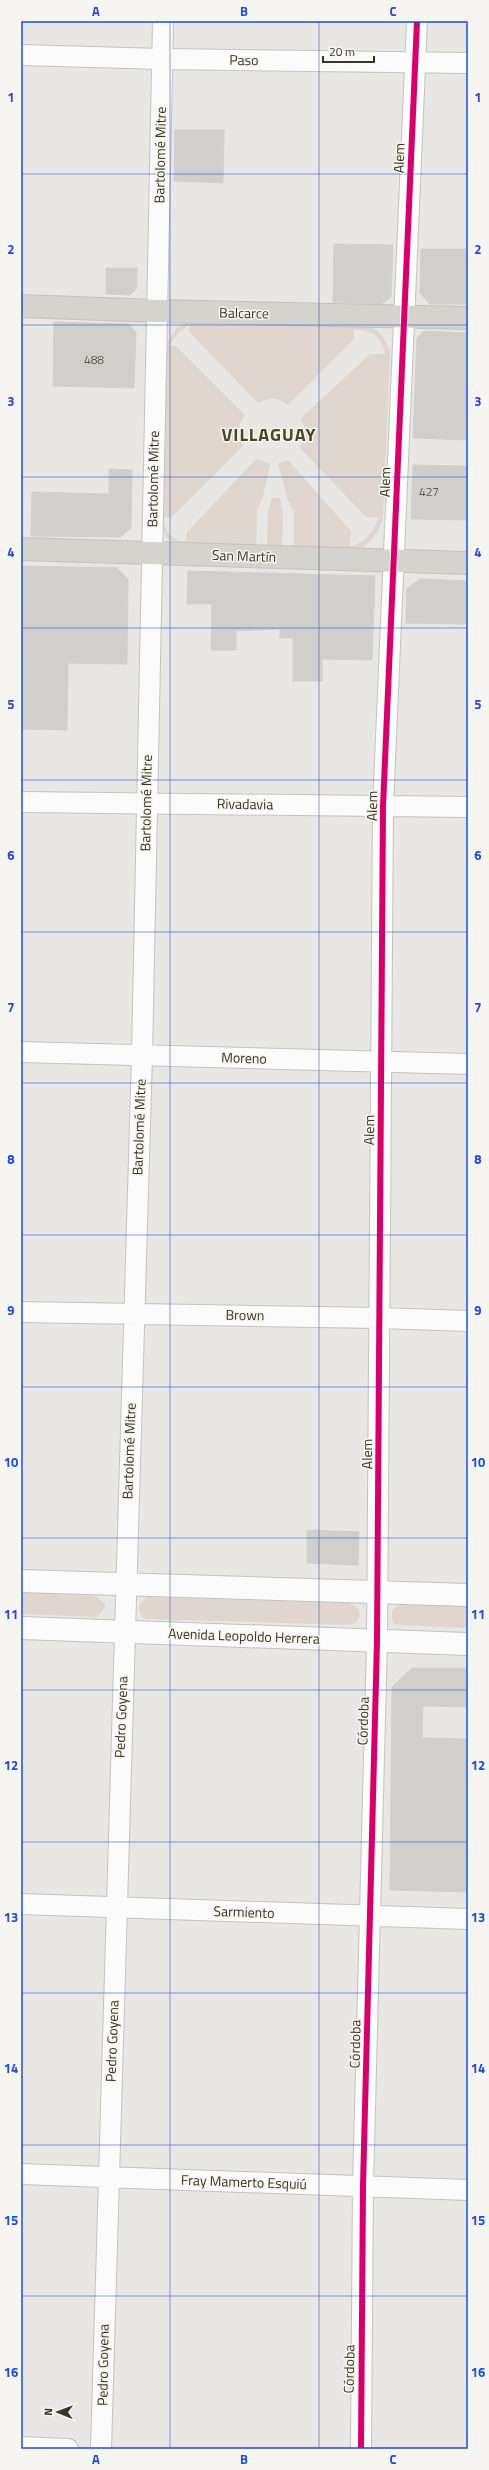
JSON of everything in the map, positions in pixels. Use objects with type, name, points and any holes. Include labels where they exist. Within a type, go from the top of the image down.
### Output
[{"type":"main road","name":"Balcarce","points":[[21,306],[157,311],[468,318]]},
{"type":"main road","name":"San Martín","points":[[21,549],[468,564]]},
{"type":"street","name":"Bartolomé Mitre","points":[[123,1632],[142,1056],[163,21]]},
{"type":"street","name":"Alem","points":[[377,1641],[383,807],[417,21]]},
{"type":"street","name":"Paso","points":[[21,55],[162,59],[468,63]]},
{"type":"street","name":"Rivadavia","points":[[21,802],[468,807]]},
{"type":"street","name":"Moreno","points":[[21,1052],[468,1064]]},
{"type":"street","name":"Brown","points":[[21,1312],[379,1318],[468,1322]]},
{"type":"street","points":[[21,1581],[468,1595]]},
{"type":"street","name":"Avenida Leopoldo Herrera","points":[[21,1628],[468,1644]]},
{"type":"street","name":"Pedro Goyena","points":[[101,2449],[123,1632]]},
{"type":"street","name":"Córdoba","points":[[361,2449],[363,2186],[377,1641]]},
{"type":"street","name":"Sarmiento","points":[[21,1904],[468,1919]]},
{"type":"street","name":"Fray Mamerto Esquiú","points":[[21,2174],[468,2190]]},
{"type":"street","points":[[21,2447],[68,2449]]},
{"type":"shaded area","points":[[189,322],[368,326],[380,333],[390,354],[383,517],[375,536],[367,544],[358,550],[175,543],[166,537],[162,527],[165,345],[178,326]],"holes":[[[189,325],[189,332],[258,403],[270,399],[277,399],[288,405],[354,339],[354,330],[366,331],[379,339],[384,348],[385,354],[370,354],[300,419],[306,433],[304,440],[299,447],[366,517],[378,517],[372,532],[364,540],[350,546],[351,531],[288,460],[278,464],[287,497],[294,513],[294,546],[282,546],[283,512],[280,498],[272,498],[268,512],[267,545],[256,545],[257,511],[263,497],[270,464],[256,459],[187,532],[186,541],[181,541],[169,535],[165,527],[164,517],[172,517],[244,445],[240,437],[239,426],[245,415],[176,346],[169,346],[178,333]]]},
{"type":"shaded area","points":[[21,1592],[95,1596],[104,1603],[105,1607],[97,1617],[21,1614]]},
{"type":"shaded area","points":[[147,1597],[350,1603],[359,1610],[360,1615],[356,1623],[349,1625],[146,1619],[142,1617],[139,1608],[140,1603]]},
{"type":"shaded area","points":[[400,1604],[468,1606],[468,1628],[394,1624],[392,1612]]},
{"type":"building","points":[[175,130],[224,130],[223,183],[174,181]]},
{"type":"building","points":[[334,244],[393,245],[391,297],[382,304],[333,302]]},
{"type":"building","points":[[421,249],[468,249],[468,304],[430,304],[420,293]]},
{"type":"building","points":[[106,268],[137,268],[137,288],[130,295],[106,294]]},
{"type":"building","points":[[54,322],[129,324],[136,333],[134,388],[53,386]]},
{"type":"building","points":[[424,331],[468,333],[468,440],[413,438],[417,338]]},
{"type":"building","points":[[413,465],[468,466],[468,520],[411,519]]},
{"type":"building","points":[[109,469],[132,470],[131,528],[120,537],[31,536],[32,492],[109,494]]},
{"type":"building","points":[[21,566],[117,568],[128,579],[127,664],[68,663],[67,730],[21,729]]},
{"type":"building","points":[[188,571],[375,576],[372,660],[322,659],[322,681],[293,681],[293,638],[280,638],[280,629],[236,631],[236,650],[211,650],[212,604],[187,604]]},
{"type":"building","points":[[420,579],[468,581],[468,624],[406,623],[407,589]]},
{"type":"building","points":[[307,1530],[359,1532],[358,1565],[307,1563]]},
{"type":"building","points":[[412,1668],[468,1668],[468,1707],[423,1706],[422,1738],[468,1739],[468,1892],[390,1890],[392,1687]]},
{"type":"cycle path","points":[[361,2449],[363,2186],[377,1641],[383,807],[417,21]]},
{"type":"district","name":"VILLAGUAY","points":[[269,435]]}]
